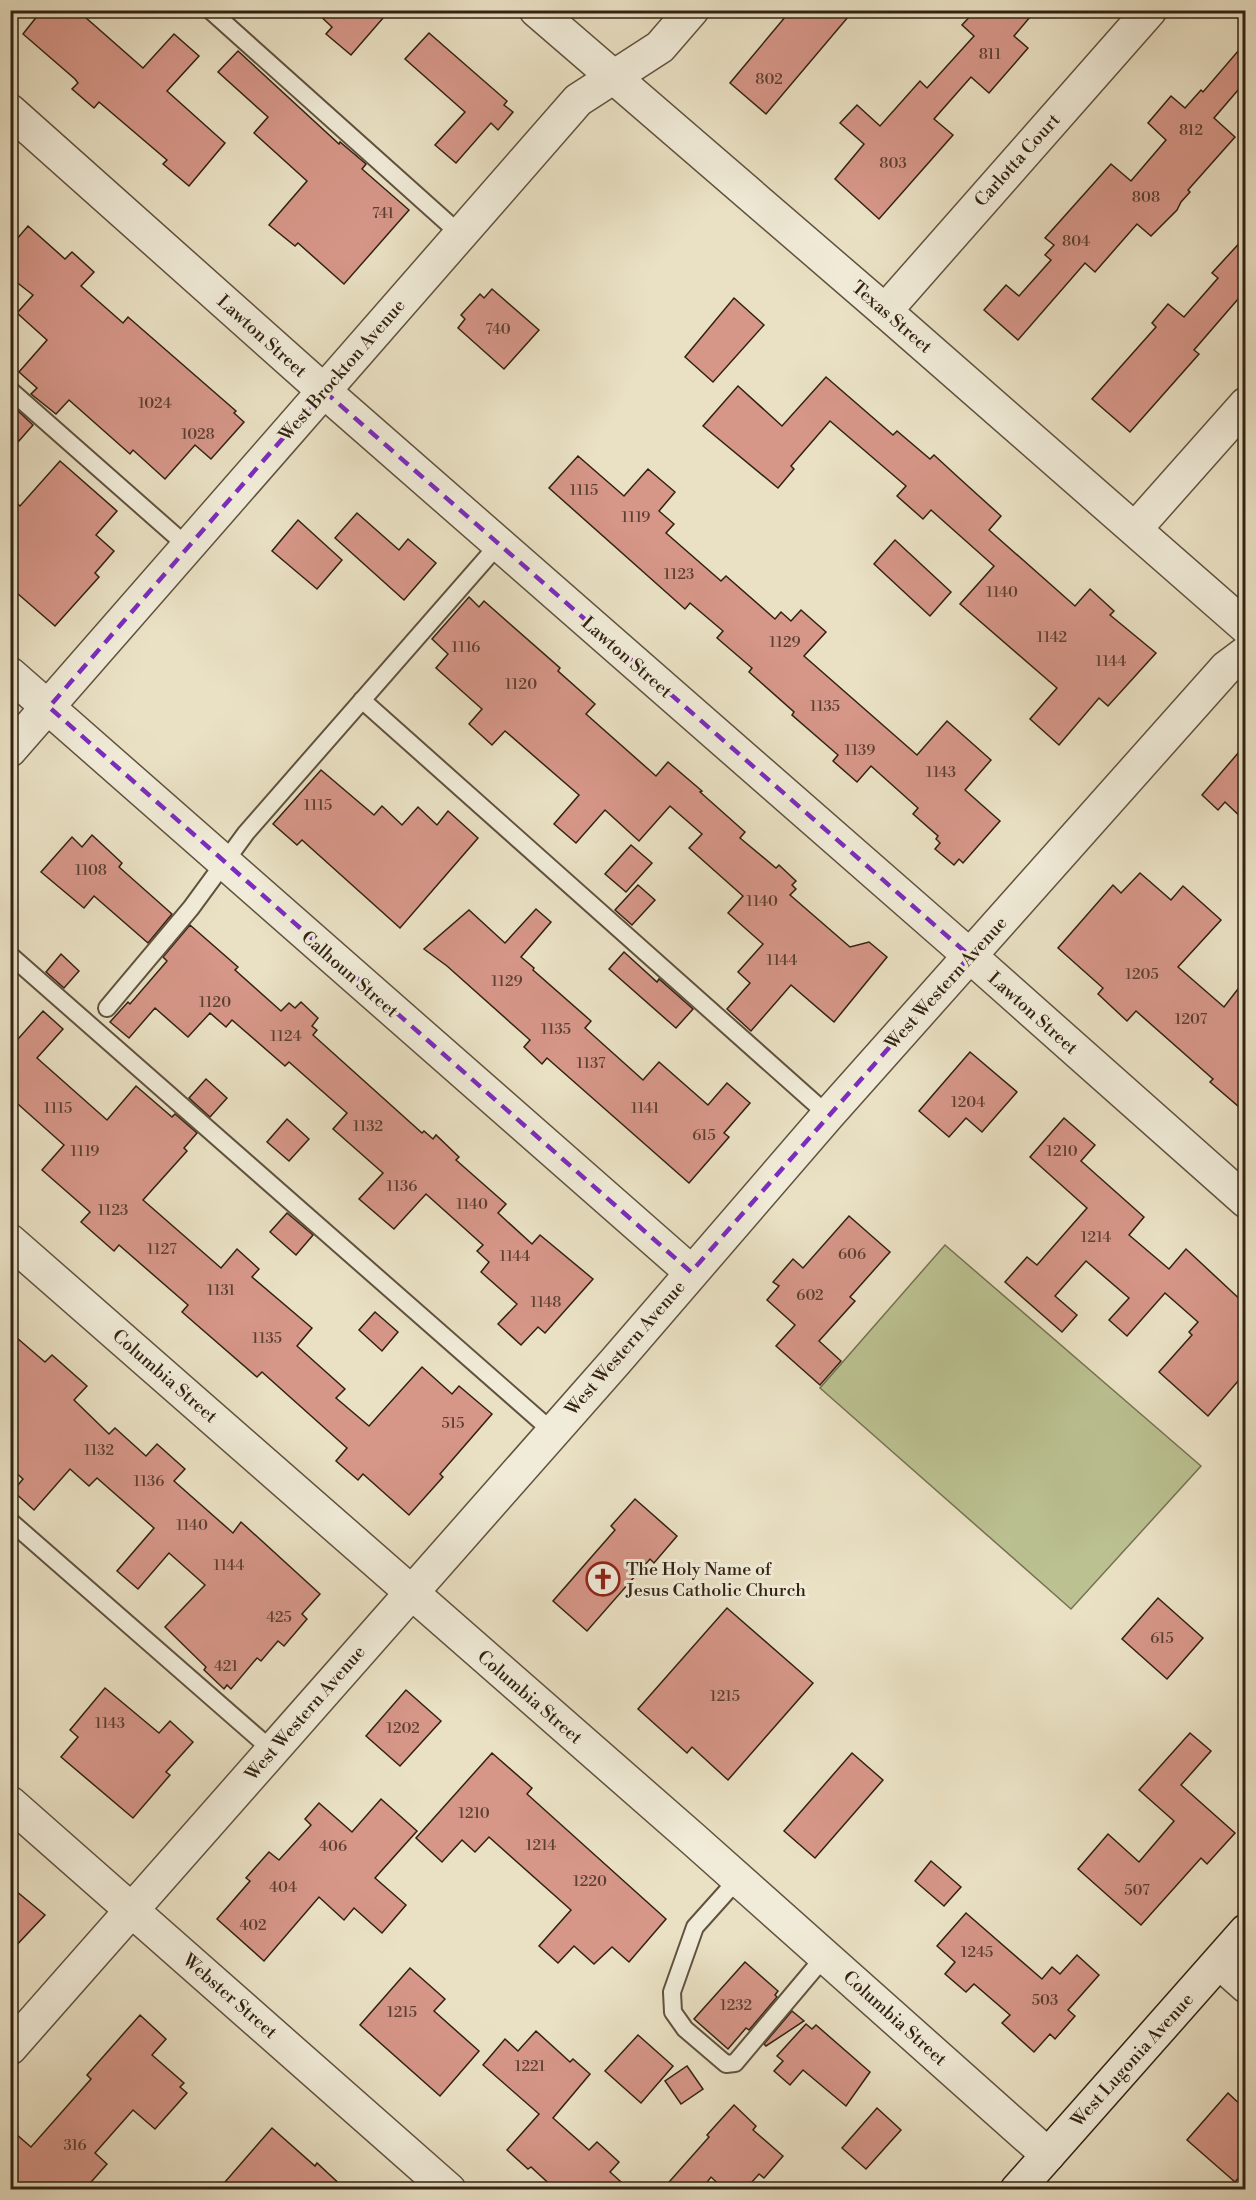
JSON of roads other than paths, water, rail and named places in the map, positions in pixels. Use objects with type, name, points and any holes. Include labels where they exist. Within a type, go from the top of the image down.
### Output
[{"type":"street","name":"Texas Street","points":[[536,10],[885,311],[1245,627]]},
{"type":"street","name":"West Brockton Avenue","points":[[10,750],[578,100],[660,47],[692,10]]},
{"type":"street","name":"Carlotta Court","points":[[885,311],[1150,10]]},
{"type":"street","name":"Lawton Street","points":[[10,111],[498,545],[970,956],[1245,1201]]},
{"type":"street","points":[[1135,529],[1245,404]]},
{"type":"street","name":"West Western Avenue","points":[[10,2048],[553,1432],[828,1115],[1226,668],[1245,653]]},
{"type":"street","name":"Calhoun Street","points":[[10,674],[691,1272]]},
{"type":"street","name":"Columbia Street","points":[[10,1241],[1048,2154]]},
{"type":"street","name":"Webster Street","points":[[10,1803],[449,2190]]},
{"type":"street","name":"West Lugonia Avenue","points":[[1017,2190],[1245,1931]]},
{"type":"street","points":[[1219,1962],[1245,1986]]},
{"type":"lane","points":[[210,10],[460,234]]},
{"type":"lane","points":[[10,390],[187,546]]},
{"type":"lane","points":[[107,1008],[191,908],[246,833],[498,545]]},
{"type":"lane","points":[[362,700],[828,1115]]},
{"type":"lane","points":[[10,955],[553,1432]]},
{"type":"lane","points":[[10,1521],[272,1750]]},
{"type":"lane","points":[[738,1879],[695,1927],[672,1992],[674,2012],[685,2029],[726,2064],[735,2063],[825,1956]]},
{"type":"place","name":"The Holy Name of Jesus Catholic Church","points":[[603,1579]]}]
